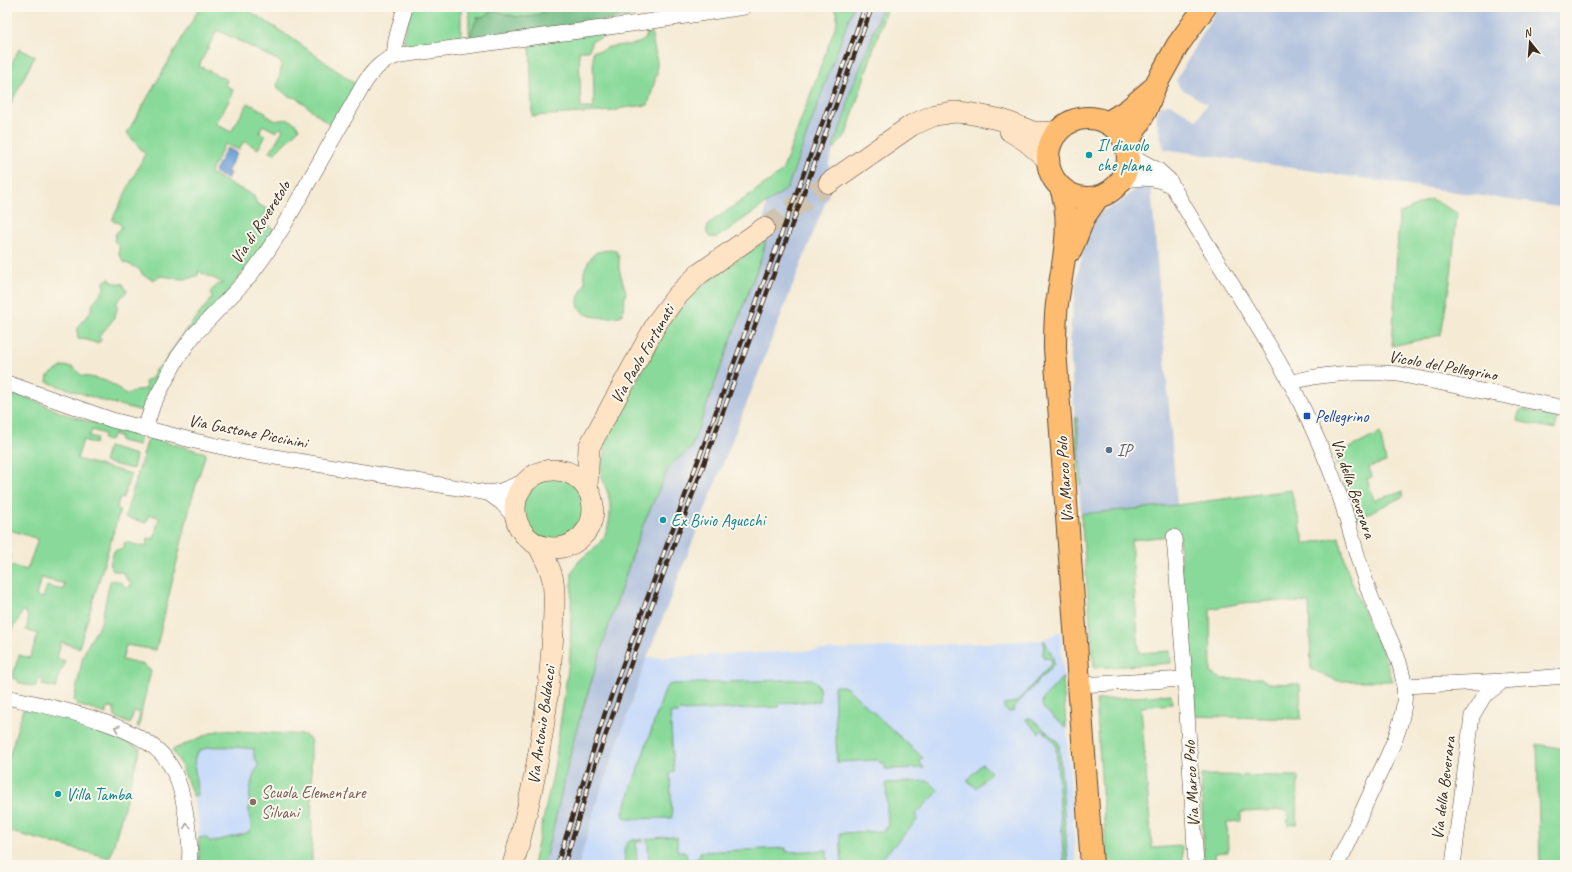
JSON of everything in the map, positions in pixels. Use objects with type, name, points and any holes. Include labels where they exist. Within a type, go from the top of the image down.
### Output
[{"type":"main road","points":[[1178,46],[1188,7]]},
{"type":"main road","points":[[1127,150],[1117,131],[1107,123],[1093,118],[1078,119],[1068,122],[1056,132],[1050,143],[1047,159],[1051,175],[1061,188],[1077,197],[1098,197],[1112,190],[1121,181],[1127,166],[1127,150],[1146,110],[1155,86],[1178,46],[1205,7]]},
{"type":"main road","points":[[1107,123],[1132,108],[1155,86]]},
{"type":"main road","name":"Via Marco Polo","points":[[1061,188],[1065,201],[1066,217],[1062,276],[1056,306],[1055,355],[1092,865]]},
{"type":"main road","name":"Via Marco Polo","points":[[1062,276],[1084,217],[1098,197]]},
{"type":"street","points":[[394,57],[396,39],[405,7]]},
{"type":"street","name":"Via di Roveretolo","points":[[144,429],[153,404],[182,351],[201,327],[249,277],[265,255],[283,227],[365,82],[380,64],[394,57],[744,7]]},
{"type":"street","points":[[829,183],[905,129],[935,115],[955,112],[982,115],[1002,120],[1033,132],[1056,132]]},
{"type":"street","points":[[982,115],[1022,138],[1047,159]]},
{"type":"street","name":"Via della Beverara","points":[[1127,150],[1165,175],[1174,187],[1290,383],[1307,416],[1341,499],[1355,549],[1372,599],[1395,649],[1404,686],[1402,716],[1397,734],[1337,865]]},
{"type":"street","points":[[1121,181],[1133,178],[1146,178],[1164,182],[1174,187]]},
{"type":"street","name":"Via Paolo Fortunati","points":[[552,470],[566,463],[589,447],[652,330],[682,290],[707,268],[764,228]]},
{"type":"street","name":"Vicolo del Pellegrino","points":[[1290,383],[1315,378],[1343,375],[1370,373],[1398,374],[1565,408]]},
{"type":"street","name":"Via Gastone Piccinini","points":[[7,383],[92,414],[144,429],[245,452],[488,493],[501,491],[528,480]]},
{"type":"street","name":"Via Paolo Fortunati","points":[[588,488],[589,447]]},
{"type":"street","points":[[552,470],[562,471],[579,479],[588,488],[594,506],[591,524],[583,537],[571,545],[551,549],[538,545],[523,534],[516,519],[516,501],[520,490],[528,480],[539,473],[552,470]]},
{"type":"street","name":"Via Gastone Piccinini","points":[[488,493],[502,503],[516,519]]},
{"type":"street","name":"Via Marco Polo","points":[[1174,537],[1196,865]]},
{"type":"street","name":"Via Antonio Baldacci","points":[[538,545],[548,566],[553,582]]},
{"type":"street","name":"Via Antonio Baldacci","points":[[513,865],[529,807],[543,730],[551,661],[553,582],[560,563],[571,545]]},
{"type":"street","points":[[1404,686],[1565,676]]},
{"type":"street","points":[[1079,685],[1184,679]]},
{"type":"street","name":"Via della Beverara","points":[[1453,865],[1472,716],[1484,696],[1503,681]]},
{"type":"street","points":[[7,697],[57,709],[107,724],[142,740],[160,753],[174,771],[182,796],[188,834],[189,865]]},
{"type":"shaded area","points":[[853,7],[887,7],[861,79],[846,135],[834,149],[829,162],[829,193],[647,658],[594,811],[579,865],[543,865],[575,734],[610,621],[641,530],[668,469],[691,448],[764,249],[766,240],[762,242],[766,204],[787,189]]},
{"type":"shaded area","points":[[1218,7],[1565,7],[1565,208],[1164,149],[1157,123],[1157,115],[1160,107],[1165,104],[1170,104],[1197,120],[1207,104],[1180,88],[1176,81]]},
{"type":"shaded area","points":[[1151,186],[1177,505],[1081,514],[1070,347],[1071,323],[1077,277],[1088,232],[1094,219],[1100,212],[1119,203],[1137,188]]},
{"type":"shaded area","points":[[1060,631],[1076,865],[579,865],[594,811],[647,658],[1043,640]]},
{"type":"shaded area","name":"Scuola Elementare Silvani","points":[[221,730],[306,735],[311,741],[312,865],[199,865],[198,820],[193,796],[181,764],[172,750]]},
{"type":"green space","points":[[200,7],[243,7],[290,37],[357,85],[335,125],[331,126],[297,98],[288,96],[277,87],[282,65],[279,61],[217,30],[199,66],[227,80],[225,85],[233,89],[231,97],[216,124],[231,132],[248,103],[265,112],[266,115],[276,121],[292,121],[299,129],[274,154],[270,152],[283,130],[280,128],[276,132],[263,125],[259,132],[266,136],[258,149],[244,141],[239,150],[225,144],[210,173],[254,196],[257,204],[268,209],[261,222],[274,229],[258,253],[165,371],[142,411],[104,401],[47,382],[48,376],[63,366],[73,367],[81,375],[103,380],[114,385],[126,395],[137,390],[146,389],[145,382],[153,377],[155,370],[163,364],[181,337],[212,298],[210,292],[217,285],[223,283],[198,271],[198,275],[188,279],[161,276],[154,280],[143,275],[139,269],[124,262],[119,254],[119,245],[114,241],[116,233],[122,227],[118,222],[114,222],[112,220],[145,154],[127,133]]},
{"type":"green space","points":[[411,7],[461,7],[461,38],[459,40],[407,48],[403,39]]},
{"type":"green space","points":[[469,7],[544,7],[543,12],[530,17],[516,17],[489,13],[485,17],[477,18],[475,27],[471,32],[472,40],[469,39]]},
{"type":"green space","points":[[544,7],[641,7],[639,12],[631,17],[500,36],[488,36],[472,40],[471,31],[477,18],[482,17],[492,11],[530,17],[543,12]]},
{"type":"green space","points":[[649,7],[718,7],[650,16]]},
{"type":"green space","points":[[834,7],[853,7],[787,189],[719,236],[712,238],[709,237],[707,229],[710,223],[779,174],[783,169],[837,22],[837,13]]},
{"type":"green space","points":[[882,7],[887,7],[846,135],[834,149],[833,147],[846,112],[850,93],[871,41]]},
{"type":"green space","points":[[650,27],[657,61],[657,73],[648,105],[622,108],[615,111],[532,116],[530,42],[630,29],[630,33],[603,37],[591,41],[591,46],[588,51],[579,51],[581,108],[594,108],[593,51],[602,51],[609,47],[640,42],[645,39],[647,35],[646,28]]},
{"type":"green space","points":[[19,49],[35,56],[7,111],[7,72]]},
{"type":"green space","points":[[1431,199],[1457,213],[1451,275],[1441,335],[1392,346],[1399,214]]},
{"type":"green space","points":[[766,240],[763,253],[691,448],[668,469],[641,530],[610,621],[575,734],[543,865],[533,865],[553,775],[570,655],[572,572],[579,561],[600,543],[607,530],[609,521],[609,498],[601,472],[606,451],[602,443],[671,319],[695,291]]},
{"type":"green space","points":[[609,250],[616,251],[619,257],[619,269],[626,292],[622,315],[595,317],[582,312],[579,307],[579,296],[585,282],[584,271],[595,253]]},
{"type":"green space","points":[[109,278],[112,282],[123,284],[127,291],[117,302],[115,316],[99,336],[101,341],[96,343],[78,339],[77,334],[80,324],[92,309],[93,303],[103,291],[105,285],[104,282]]},
{"type":"green space","points":[[7,393],[21,395],[74,417],[141,436],[139,445],[120,441],[120,437],[114,434],[109,441],[103,439],[104,434],[92,430],[89,436],[97,438],[95,444],[83,440],[77,459],[131,474],[123,498],[119,499],[117,507],[120,510],[79,648],[61,642],[57,658],[65,661],[62,670],[60,671],[56,688],[42,685],[43,679],[38,678],[36,687],[19,683],[18,680],[12,678],[19,655],[30,658],[38,634],[26,630],[28,618],[25,611],[22,612],[18,621],[15,625],[14,624],[7,646],[7,555],[11,556],[9,565],[27,570],[38,539],[7,529]],"holes":[[[41,578],[65,584],[63,590],[47,586],[43,598],[36,596]]]},
{"type":"green space","points":[[1520,409],[1558,417],[1555,429],[1517,421]]},
{"type":"green space","points":[[1075,418],[1077,418],[1082,484],[1079,485]]},
{"type":"green space","points":[[1380,433],[1386,462],[1369,467],[1372,477],[1367,479],[1374,500],[1402,492],[1404,496],[1357,519],[1334,456]]},
{"type":"green space","points":[[150,438],[206,453],[192,498],[156,650],[126,645],[122,660],[144,665],[151,671],[139,728],[137,726],[140,713],[134,711],[130,724],[115,717],[114,708],[110,707],[106,709],[106,714],[78,705],[74,701],[83,656],[101,623],[110,581],[118,581],[126,588],[130,587],[131,582],[126,579],[126,575],[121,572],[113,571],[110,564],[114,551],[123,548],[125,542],[146,547],[148,538],[154,539],[159,517],[149,515],[146,523],[125,517],[147,442]]},
{"type":"green space","points":[[108,447],[136,455],[133,469],[104,462]]},
{"type":"green space","points":[[554,477],[572,483],[580,491],[586,509],[580,527],[572,535],[554,541],[536,535],[528,527],[522,509],[528,491],[536,483]]},
{"type":"green space","points":[[1291,490],[1305,544],[1339,537],[1348,572],[1372,632],[1380,645],[1393,681],[1338,681],[1311,669],[1309,603],[1271,601],[1242,603],[1210,609],[1211,673],[1222,679],[1261,678],[1268,683],[1300,684],[1301,719],[1191,716],[1179,535],[1131,540],[1139,653],[1170,651],[1171,663],[1094,668],[1081,514],[1177,505]]},
{"type":"green space","points":[[1044,640],[1053,657],[1054,664],[1013,708],[1014,710],[1010,712],[1004,708],[1004,704],[1017,702],[1051,664],[1051,659],[1043,657]]},
{"type":"green space","points":[[1062,678],[1066,728],[1043,708],[1042,703],[1043,699]]},
{"type":"green space","points":[[811,679],[818,685],[820,701],[779,703],[779,707],[679,711],[678,713],[670,713],[674,772],[670,773],[672,818],[629,819],[624,817],[623,813],[665,690],[669,685]]},
{"type":"green space","points":[[834,686],[843,686],[847,688],[923,758],[919,761],[924,768],[885,769],[885,763],[880,763],[879,760],[837,762]]},
{"type":"green space","points":[[1171,694],[1172,704],[1141,707],[1152,848],[1182,846],[1183,865],[1107,865],[1096,700]]},
{"type":"green space","points":[[23,709],[98,729],[140,749],[110,858],[7,831],[7,764]]},
{"type":"green space","points":[[1027,718],[1031,718],[1059,743],[1068,865],[1064,865],[1056,745],[1042,730],[1039,733],[1026,720]]},
{"type":"green space","name":"Scuola Elementare Silvani","points":[[221,730],[306,735],[311,741],[312,865],[199,865],[199,838],[205,837],[211,842],[244,834],[250,831],[250,795],[253,776],[258,767],[258,763],[254,758],[254,749],[212,747],[198,752],[195,757],[194,764],[197,795],[193,796],[181,764],[172,750]]},
{"type":"green space","points":[[1537,744],[1565,749],[1565,865],[1540,865]]},
{"type":"green space","points":[[982,764],[991,772],[976,788],[967,780]]},
{"type":"green space","points":[[1201,775],[1298,776],[1297,824],[1288,825],[1287,810],[1241,812],[1241,821],[1227,822],[1228,852],[1215,853],[1216,865],[1204,865]]},
{"type":"green space","points":[[929,781],[939,791],[915,815],[918,819],[876,865],[842,865],[840,833],[885,831],[885,828],[888,828],[886,783]]},
{"type":"green space","points":[[673,836],[673,838],[677,837],[677,851],[684,851],[684,853],[686,853],[687,860],[698,859],[700,852],[786,848],[786,852],[827,850],[827,865],[649,865],[648,842],[646,839]]},
{"type":"green space","points":[[643,839],[643,842],[636,842],[637,865],[625,865],[624,849],[627,843],[632,840]]},
{"type":"water","points":[[227,148],[237,153],[227,172],[230,173],[227,179],[214,172]]},
{"type":"tunnel","points":[[764,228],[829,183]]},
{"type":"railway","points":[[557,865],[605,713],[865,7]]},
{"type":"railway","points":[[564,865],[595,765],[642,632],[872,7]]},
{"type":"place","name":"Il diavolo che plana","points":[[1089,155]]},
{"type":"place","name":"Pellegrino","points":[[1307,416]]},
{"type":"place","name":"IP","points":[[1109,450]]},
{"type":"place","name":"Ex Bivio Agucchi","points":[[663,520]]},
{"type":"place","name":"Villa Tamba","points":[[58,794]]},
{"type":"place","name":"Scuola Elementare Silvani","points":[[253,802]]}]
